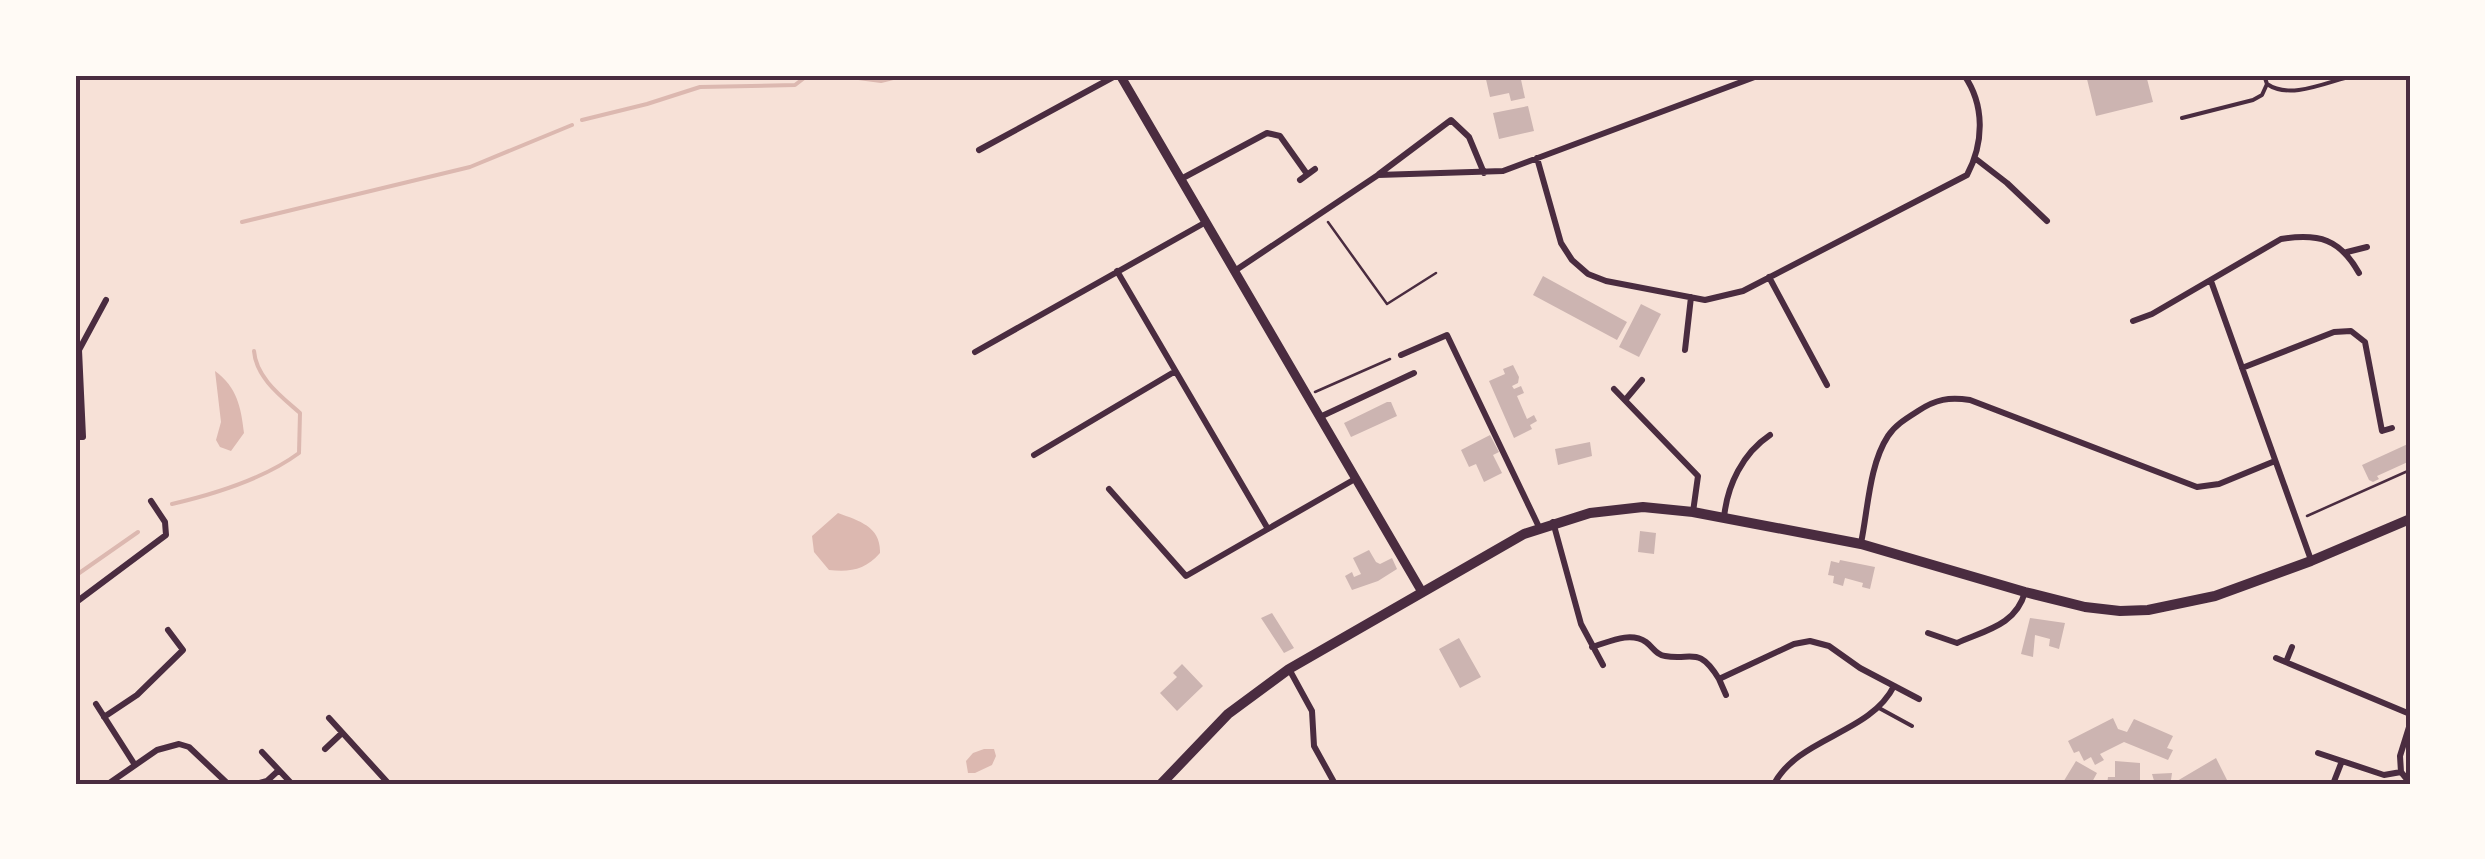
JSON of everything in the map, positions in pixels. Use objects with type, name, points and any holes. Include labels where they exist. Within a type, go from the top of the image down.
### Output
[{"type":"main road","points":[[1161,784],[1228,714],[1289,669],[1552,522],[1643,507],[1692,512],[1860,544],[2025,592],[2110,611],[2182,604],[2215,596],[2311,562],[2410,519]]},
{"type":"street","points":[[979,150],[1119,75],[1422,592]]},
{"type":"street","points":[[1378,174],[1504,171],[1760,75]]},
{"type":"street","points":[[1536,158],[1561,242],[1572,260],[1588,274],[1705,300],[1743,291],[1967,175],[1976,159],[1981,121],[1973,87],[1964,75]]},
{"type":"street","points":[[1236,270],[1452,120],[1470,137],[1484,173]]},
{"type":"street","points":[[1182,179],[1267,133],[1280,136],[1311,172],[1300,180]]},
{"type":"street","points":[[1976,159],[2047,221]]},
{"type":"street","points":[[976,352],[1206,222]]},
{"type":"street","points":[[2133,321],[2152,314],[2282,239],[2305,235],[2325,240],[2347,252],[2359,273]]},
{"type":"street","points":[[2347,252],[2367,248]]},
{"type":"street","points":[[1117,271],[1268,529]]},
{"type":"street","points":[[1769,277],[1827,384]]},
{"type":"street","points":[[2211,281],[2311,562]]},
{"type":"street","points":[[1685,350],[1691,297]]},
{"type":"street","points":[[75,437],[83,436],[77,350],[106,300]]},
{"type":"street","points":[[2242,368],[2334,332],[2351,331],[2365,342],[2382,431]]},
{"type":"street","points":[[1401,355],[1447,335],[1539,526]]},
{"type":"street","points":[[1034,455],[1174,372]]},
{"type":"street","points":[[1322,416],[1414,372]]},
{"type":"street","points":[[1626,399],[1642,380]]},
{"type":"street","points":[[1614,389],[1698,476],[1692,512]]},
{"type":"street","points":[[1860,544],[1877,462],[1888,436],[1931,402],[1949,397],[1970,400],[2198,487],[2219,484],[2275,461]]},
{"type":"street","points":[[2373,435],[2392,428]]},
{"type":"street","points":[[1724,518],[1727,499],[1744,458],[1770,435]]},
{"type":"street","points":[[1109,489],[1186,576],[1355,478]]},
{"type":"street","points":[[75,603],[166,535],[165,522],[151,501]]},
{"type":"street","points":[[1552,522],[1581,624],[1603,666]]},
{"type":"street","points":[[1928,633],[1957,643],[2013,617],[2021,609],[2025,592]]},
{"type":"street","points":[[168,630],[183,650],[192,654]]},
{"type":"street","points":[[1592,647],[1620,638],[1638,638],[1660,655],[1692,655],[1718,678],[1726,695]]},
{"type":"street","points":[[1718,678],[1794,644],[1810,641],[1828,646],[1919,699]]},
{"type":"street","points":[[2286,662],[2292,647]]},
{"type":"street","points":[[104,716],[137,695],[183,650]]},
{"type":"street","points":[[2276,658],[2410,714]]},
{"type":"street","points":[[1289,669],[1312,711],[1314,746],[1335,784]]},
{"type":"street","points":[[1774,784],[1786,766],[1879,708],[1894,686]]},
{"type":"street","points":[[96,704],[135,764]]},
{"type":"street","points":[[329,718],[389,784]]},
{"type":"street","points":[[2410,724],[2400,756],[2401,772],[2410,784]]},
{"type":"street","points":[[325,750],[342,733]]},
{"type":"street","points":[[108,784],[157,750],[180,744],[189,747],[227,783],[237,784]]},
{"type":"street","points":[[262,752],[292,784]]},
{"type":"street","points":[[2318,753],[2384,775],[2401,772]]},
{"type":"street","points":[[2332,784],[2342,761]]},
{"type":"street","points":[[256,784],[279,770]]},
{"type":"lane","points":[[2182,118],[2253,100],[2262,95],[2264,75]]},
{"type":"lane","points":[[2266,84],[2288,92],[2352,76]]},
{"type":"lane","points":[[1879,708],[1912,726]]},
{"type":"path","points":[[1321,213],[1387,304],[1436,274]]},
{"type":"path","points":[[1309,395],[1401,355]]},
{"type":"path","points":[[2300,532],[2307,515],[2410,470]]},
{"type":"shaded area","points":[[215,371],[233,391],[241,415],[244,433],[231,451],[220,447],[216,440],[221,422]]},
{"type":"shaded area","points":[[838,513],[861,522],[877,537],[880,553],[863,566],[829,570],[814,552],[812,536]]},
{"type":"shaded area","points":[[984,749],[994,749],[992,765],[968,773],[966,761]]},
{"type":"building","points":[[1485,75],[1520,75],[1525,98],[1511,101],[1509,93],[1490,97]]},
{"type":"building","points":[[2086,75],[2146,75],[2153,102],[2096,116]]},
{"type":"building","points":[[1528,106],[1534,131],[1499,139],[1493,113]]},
{"type":"building","points":[[1543,276],[1627,322],[1617,340],[1533,295]]},
{"type":"building","points":[[1641,304],[1661,314],[1639,357],[1619,347]]},
{"type":"building","points":[[1513,365],[1519,377],[1512,386],[1521,386],[1524,393],[1517,396],[1527,419],[1534,415],[1537,421],[1530,425],[1532,429],[1514,438],[1489,381],[1505,374],[1503,369]]},
{"type":"building","points":[[1391,402],[1397,416],[1351,437],[1344,423]]},
{"type":"building","points":[[1490,435],[1499,452],[1493,455],[1502,473],[1484,482],[1476,464],[1469,467],[1461,450]]},
{"type":"building","points":[[1590,442],[1592,456],[1558,465],[1555,449]]},
{"type":"building","points":[[2410,443],[2410,461],[2377,476],[2379,479],[2373,482],[2369,480],[2362,465]]},
{"type":"building","points":[[1640,531],[1656,533],[1654,554],[1638,552]]},
{"type":"building","points":[[1369,550],[1380,564],[1392,558],[1397,569],[1352,590],[1345,576],[1352,572],[1354,577],[1361,574],[1353,558]]},
{"type":"building","points":[[1831,561],[1875,567],[1870,589],[1845,578],[1843,586],[1833,583],[1834,576],[1828,575]]},
{"type":"building","points":[[1272,613],[1294,648],[1284,653],[1261,618]]},
{"type":"building","points":[[2030,618],[2065,623],[2059,649],[2049,646],[2050,639],[2035,635],[2033,657],[2021,654]]},
{"type":"building","points":[[1459,638],[1481,677],[1460,688],[1439,649]]},
{"type":"building","points":[[1182,664],[1203,686],[1177,711],[1160,693],[1177,677],[1173,673]]},
{"type":"building","points":[[2113,718],[2118,729],[2127,732],[2134,719],[2173,736],[2167,748],[2173,750],[2168,760],[2124,742],[2100,754],[2104,760],[2095,765],[2091,757],[2084,761],[2079,751],[2074,753],[2068,741]]},
{"type":"building","points":[[2216,758],[2227,780],[2218,784],[2155,784],[2152,774],[2172,773],[2171,780],[2177,781]]},
{"type":"building","points":[[2076,761],[2097,773],[2091,784],[2062,784]]},
{"type":"building","points":[[2115,761],[2140,763],[2140,784],[2107,784],[2108,777],[2115,777]]},
{"type":"waterway","points":[[582,120],[700,87],[795,85],[808,75]]},
{"type":"waterway","points":[[836,75],[881,81],[905,75]]},
{"type":"waterway","points":[[242,222],[470,167],[572,125]]},
{"type":"waterway","points":[[172,504],[238,484],[299,453],[300,413],[265,378],[254,351]]},
{"type":"waterway","points":[[75,576],[138,532]]}]
